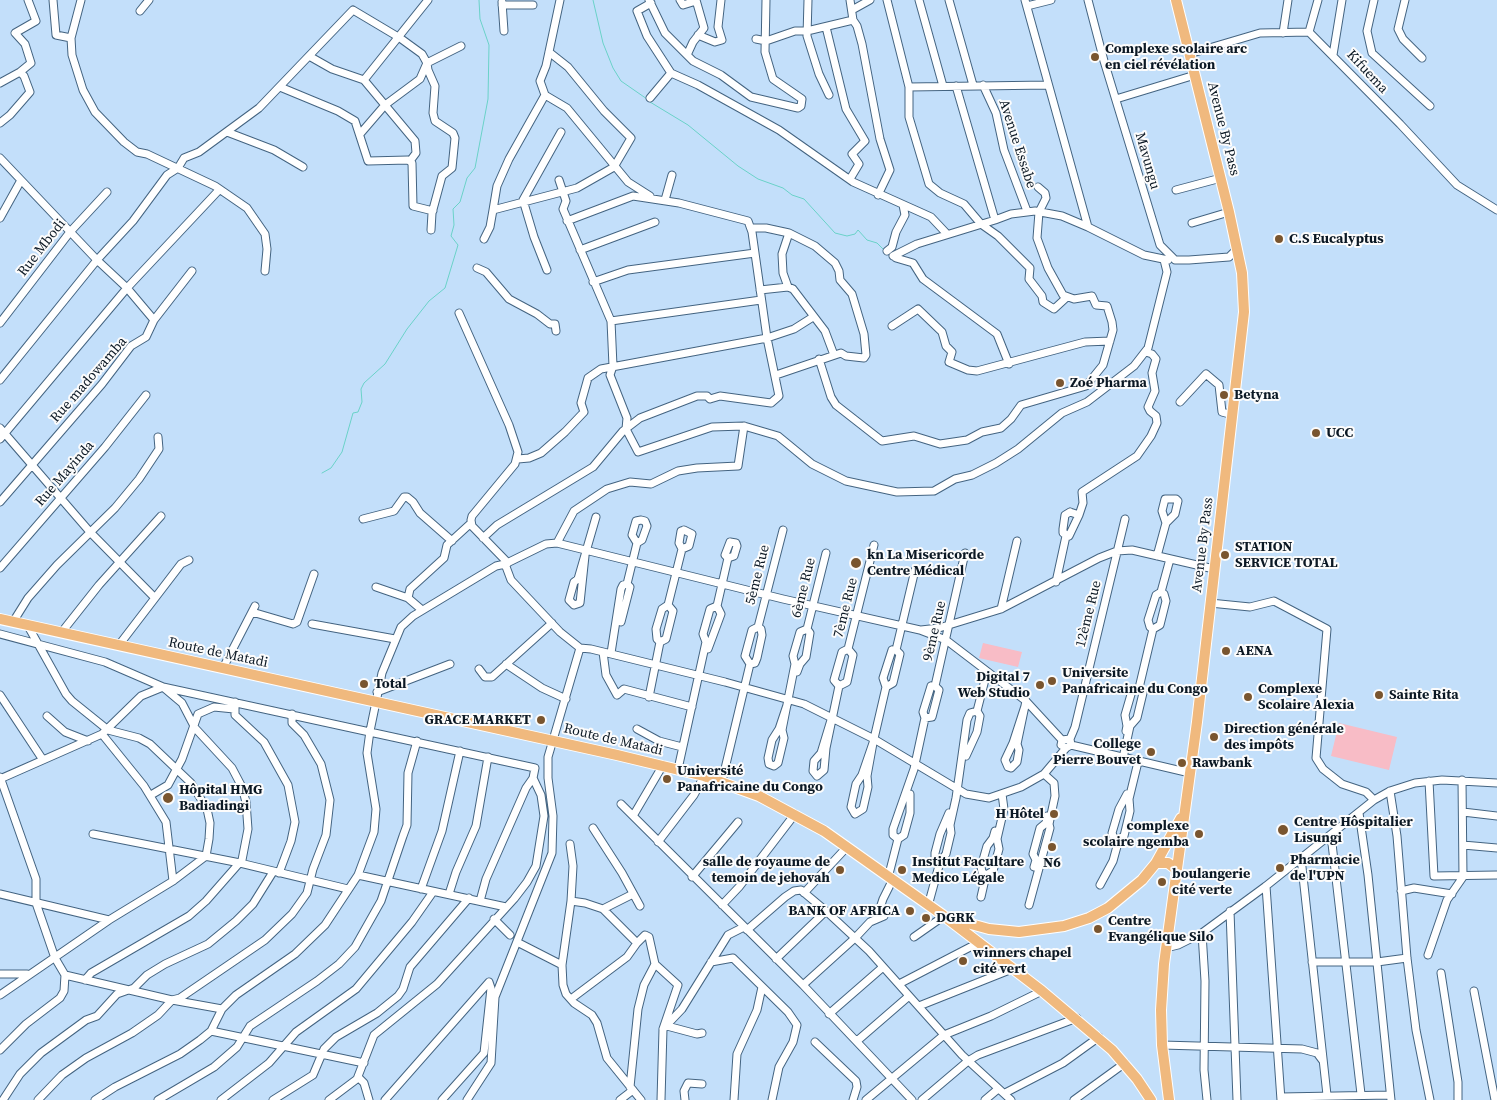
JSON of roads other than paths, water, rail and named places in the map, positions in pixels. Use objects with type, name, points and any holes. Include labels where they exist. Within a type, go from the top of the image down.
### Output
[{"type":"highway","name":"Avenue By Pass","points":[[1169,1100],[1162,1045],[1161,1010],[1166,948],[1190,773],[1244,312],[1244,292],[1229,212],[1176,0]]},
{"type":"highway","name":"Route de Matadi","points":[[0,619],[223,668],[377,697],[554,741],[663,765],[722,781],[759,796],[795,814],[847,847],[890,880],[944,916],[978,944],[1077,1018],[1125,1063],[1149,1097]]},
{"type":"highway","points":[[944,916],[1005,932],[1034,931],[1073,924],[1108,908],[1142,880],[1156,864],[1173,836],[1185,808]]},
{"type":"highway","points":[[1156,864],[1168,863],[1177,870]]},
{"type":"highway","points":[[1149,1097],[1167,1088]]},
{"type":"street","points":[[0,83],[20,72],[30,63],[25,44],[15,33],[36,21],[28,0]]},
{"type":"street","points":[[53,0],[56,35],[71,38]]},
{"type":"street","points":[[81,0],[71,38],[73,60],[81,86],[96,112],[124,142],[137,152],[147,154],[215,186],[238,200],[253,213],[260,223],[268,249],[265,271]]},
{"type":"street","points":[[140,11],[149,0]]},
{"type":"street","points":[[364,80],[400,38],[428,0]]},
{"type":"street","points":[[560,0],[549,52],[540,80],[545,95],[567,108],[628,182],[653,198]]},
{"type":"street","points":[[680,0],[683,5],[696,1],[704,28],[690,46],[687,55]]},
{"type":"street","points":[[698,35],[716,42],[722,40],[718,26],[721,0]]},
{"type":"street","points":[[766,0],[765,52],[774,79],[802,98],[801,106],[793,108],[750,97],[721,75],[697,64],[687,55],[665,33],[650,1],[637,11],[647,36],[671,73],[698,85],[779,130],[801,144],[811,154],[878,195],[931,217],[947,234]]},
{"type":"street","points":[[808,0],[807,31],[809,44],[829,95]]},
{"type":"street","points":[[850,0],[877,125],[890,170],[878,195]]},
{"type":"street","points":[[852,10],[870,0]]},
{"type":"street","points":[[887,0],[909,87],[909,117],[929,184],[940,193],[964,204],[981,224],[998,236],[1030,268],[1029,280],[1042,296],[1043,302],[1054,309],[1067,297]]},
{"type":"street","points":[[919,0],[943,86]]},
{"type":"street","points":[[949,0],[973,85]]},
{"type":"street","points":[[1051,0],[1026,3],[1088,227]]},
{"type":"street","name":"Mavungu","points":[[1088,0],[1157,239],[1163,249],[1175,260]]},
{"type":"street","points":[[1283,33],[1288,0]]},
{"type":"street","points":[[1189,54],[1244,36],[1265,33],[1309,32],[1318,0]]},
{"type":"street","points":[[1333,54],[1342,0]]},
{"type":"street","points":[[1374,0],[1367,31],[1372,53],[1430,106]]},
{"type":"street","points":[[1405,0],[1398,29],[1403,39],[1422,58]]},
{"type":"street","points":[[504,31],[502,2],[534,5]]},
{"type":"street","points":[[0,380],[96,260],[133,222],[167,175],[178,168],[184,158],[199,152],[259,108],[353,10],[400,38],[422,54],[428,63],[436,93],[433,107],[435,121],[453,133],[455,138],[452,168],[442,176],[433,211],[431,230]]},
{"type":"street","points":[[756,39],[766,41],[795,31],[807,31],[853,20]]},
{"type":"street","points":[[826,27],[846,109],[865,141],[852,154],[860,164],[850,179]]},
{"type":"street","name":"Kifuema","points":[[1309,32],[1333,54],[1456,185],[1497,210]]},
{"type":"street","points":[[360,134],[385,105],[420,79],[428,63],[461,46]]},
{"type":"street","points":[[493,210],[523,200],[577,188],[614,167],[629,143],[629,135],[604,111],[563,62],[549,52]]},
{"type":"street","points":[[309,56],[332,69],[364,80],[415,141],[416,153],[410,161]]},
{"type":"street","points":[[0,123],[10,115],[30,92],[24,76],[20,72]]},
{"type":"street","points":[[650,98],[671,73]]},
{"type":"street","points":[[1116,99],[1195,76]]},
{"type":"street","name":"Avenue Essabe","points":[[983,85],[996,113],[1004,150],[1027,211]]},
{"type":"street","points":[[909,87],[1048,85]]},
{"type":"street","points":[[956,86],[995,220]]},
{"type":"street","points":[[280,87],[349,116],[355,121],[368,161],[401,159],[410,161]]},
{"type":"street","points":[[484,239],[490,227],[500,178],[545,95]]},
{"type":"street","points":[[228,132],[274,150],[303,167]]},
{"type":"street","points":[[547,270],[534,237],[523,200],[560,132]]},
{"type":"street","points":[[0,158],[20,182],[96,260],[127,288],[154,320]]},
{"type":"street","points":[[410,161],[412,163],[413,184],[412,204],[416,208],[433,211]]},
{"type":"street","points":[[665,200],[672,175]]},
{"type":"street","points":[[1176,190],[1221,178]]},
{"type":"street","points":[[559,180],[566,201],[563,209],[567,220],[611,321],[614,366],[610,375],[626,418],[626,429],[638,452],[712,427],[744,426],[778,436],[812,464],[846,481],[890,491],[927,493],[996,464],[1018,449],[1062,413],[1099,394],[1134,366],[1146,352],[1168,272],[1164,260]]},
{"type":"street","points":[[0,218],[20,182]]},
{"type":"street","points":[[819,359],[833,401],[882,441],[920,436],[936,442],[947,443],[967,440],[982,432],[1000,428],[1011,419],[1021,404],[1086,386],[1103,365],[1113,330],[1106,304],[1096,305],[1095,300],[1090,296],[1079,299],[1067,297],[1048,268],[1038,246],[1036,232],[1039,212],[1046,198],[1045,193],[1038,187]]},
{"type":"street","points":[[155,598],[90,532],[2,434],[127,288],[219,190]]},
{"type":"street","name":"Rue Mbodi","points":[[0,323],[70,232],[107,192]]},
{"type":"street","points":[[483,538],[497,525],[593,467],[626,429],[640,418],[697,396],[707,396],[710,399],[720,396],[771,403],[779,396],[767,338],[751,228],[748,221],[665,200],[640,196],[627,197],[604,209],[567,220]]},
{"type":"street","points":[[892,255],[894,237],[905,215],[903,205]]},
{"type":"street","points":[[892,255],[947,234],[1027,211],[1062,216],[1088,227],[1144,256],[1164,260],[1229,257],[1237,249]]},
{"type":"street","points":[[1192,223],[1229,212]]},
{"type":"street","points":[[580,250],[655,222]]},
{"type":"street","points":[[751,228],[766,228],[789,233],[815,246],[835,263],[839,271],[840,280],[852,294],[862,324],[866,355],[864,358],[846,356],[843,353],[819,359],[776,375]]},
{"type":"street","points":[[789,233],[782,254],[782,273],[788,287],[796,293],[825,330],[834,355]]},
{"type":"street","points":[[593,282],[628,270],[755,252]]},
{"type":"street","points":[[892,255],[913,263],[923,279],[997,334],[1009,364]]},
{"type":"street","points":[[477,268],[490,276],[509,299],[538,314],[550,324],[555,324],[556,331]]},
{"type":"street","name":"Rue madowamba","points":[[0,502],[102,384],[131,346],[146,337],[154,320],[192,271]]},
{"type":"street","points":[[760,290],[788,287]]},
{"type":"street","points":[[611,321],[761,300]]},
{"type":"street","points":[[892,326],[918,309],[942,332],[946,346],[952,352],[948,362],[978,371],[1085,342],[1110,341]]},
{"type":"street","points":[[408,598],[410,589],[444,558],[447,545],[471,522],[472,516],[518,459],[518,452],[509,425],[459,313]]},
{"type":"street","points":[[518,459],[530,458],[541,453],[584,412],[581,402],[588,378],[601,369],[767,338],[794,329],[813,317]]},
{"type":"street","points":[[1066,536],[1071,534],[1079,515],[1083,503],[1082,492],[1136,456],[1152,436],[1157,423],[1156,416],[1148,407],[1155,391],[1152,372],[1156,359],[1152,354],[1146,352]]},
{"type":"street","points":[[1180,402],[1206,374],[1219,385],[1222,412],[1233,416]]},
{"type":"street","name":"Rue Mayinda","points":[[0,568],[105,447],[146,395]]},
{"type":"street","points":[[557,542],[574,511],[607,489],[630,482],[651,484],[678,471],[738,466],[744,426]]},
{"type":"street","points":[[13,622],[28,598],[139,479],[159,449],[158,437]]},
{"type":"street","points":[[363,519],[394,511],[404,497],[407,497],[413,502],[420,513],[452,541]]},
{"type":"street","points":[[1056,582],[1066,536],[1063,529],[1065,515],[1070,512],[1079,515]]},
{"type":"street","points":[[61,633],[161,516]]},
{"type":"street","points":[[580,579],[596,518]]},
{"type":"street","name":"12ème Rue","points":[[1067,743],[1075,727],[1125,518]]},
{"type":"street","points":[[471,522],[506,564],[511,580],[552,623],[580,648],[700,673],[744,687],[789,697],[874,741],[956,789],[980,798],[1002,794],[1043,775],[1067,743]]},
{"type":"street","points":[[1157,556],[1166,523]]},
{"type":"street","name":"5ème Rue","points":[[758,627],[783,530]]},
{"type":"street","points":[[1001,608],[1017,541]]},
{"type":"street","points":[[95,1100],[115,1087],[180,1054],[211,1031],[222,1009],[236,995],[259,981],[310,942],[324,925],[358,875],[374,832],[376,816],[374,787],[367,753],[377,697],[395,639],[407,620],[422,610],[496,566],[506,564],[546,544],[557,542],[586,553],[677,572],[812,606],[920,630],[946,640],[1025,703],[1067,743],[1190,773]]},
{"type":"street","points":[[611,654],[620,618],[616,609],[621,588],[627,584],[637,543]]},
{"type":"street","name":"7ème Rue","points":[[848,648],[874,545]]},
{"type":"street","points":[[649,697],[660,642],[657,639],[656,630],[662,609],[668,605],[682,550]]},
{"type":"street","points":[[920,630],[940,628],[1001,608],[1056,582],[1099,558],[1117,551],[1132,550],[1214,569]]},
{"type":"street","name":"6ème Rue","points":[[806,629],[826,553]]},
{"type":"street","name":"9ème Rue","points":[[914,766],[925,718],[932,717],[939,690],[935,686],[965,553]]},
{"type":"street","points":[[708,642],[703,634],[708,612],[716,606],[728,558]]},
{"type":"street","points":[[1139,688],[1153,629],[1148,620],[1156,595],[1161,592],[1170,559]]},
{"type":"street","points":[[119,646],[181,564],[189,560]]},
{"type":"street","points":[[896,650],[915,570]]},
{"type":"street","points":[[223,668],[253,609],[294,624],[297,622],[314,574]]},
{"type":"street","points":[[376,587],[408,598],[422,610]]},
{"type":"street","points":[[1153,629],[1160,625],[1164,609],[1166,598],[1161,592]]},
{"type":"street","points":[[1210,603],[1250,607],[1274,601],[1327,629],[1316,758],[1323,769],[1342,784],[1366,792],[1374,800]]},
{"type":"street","points":[[660,642],[666,639],[673,611],[668,605]]},
{"type":"street","points":[[678,769],[708,642],[714,637],[721,614],[716,606]]},
{"type":"street","points":[[479,668],[488,678],[552,623]]},
{"type":"street","points":[[312,624],[395,639]]},
{"type":"street","points":[[28,626],[40,644],[66,694],[105,732],[151,795],[166,822],[173,881]]},
{"type":"street","points":[[722,781],[750,664],[745,656],[752,630],[758,627],[761,629],[762,635],[755,663],[750,664]]},
{"type":"street","points":[[780,730],[797,665],[806,657],[810,633],[806,629],[800,632],[793,656],[797,665]]},
{"type":"street","points":[[0,634],[106,662],[163,687],[234,705],[292,714],[535,768],[533,778],[526,788],[486,879],[480,901]]},
{"type":"street","points":[[468,1100],[491,1063],[495,997],[541,886],[553,844],[554,816],[548,778],[548,757],[580,648]]},
{"type":"street","points":[[823,753],[839,686],[847,682],[853,655],[848,648],[842,652],[834,680],[839,686]]},
{"type":"street","points":[[886,687],[893,683],[900,654],[896,650]]},
{"type":"street","points":[[864,776],[886,687],[883,678],[890,652],[896,650]]},
{"type":"street","points":[[603,652],[606,675],[617,695],[624,689],[692,707]]},
{"type":"street","points":[[377,697],[450,664]]},
{"type":"street","points":[[506,664],[542,688],[566,699]]},
{"type":"street","points":[[940,862],[935,859],[935,853],[940,834],[947,825],[956,789],[961,778],[966,748],[977,732],[980,716],[977,711],[987,672]]},
{"type":"street","points":[[85,980],[91,973],[188,916],[206,901],[240,863],[244,851],[248,815],[242,787],[225,758],[193,725],[186,708],[163,687]]},
{"type":"street","points":[[0,1050],[26,1024],[60,998],[64,991],[65,975],[55,958],[36,903],[36,879],[0,778],[105,732],[141,696],[163,687]]},
{"type":"street","points":[[1121,757],[1129,726],[1136,718],[1143,693],[1139,688]]},
{"type":"street","points":[[1129,726],[1125,715],[1132,691],[1139,688]]},
{"type":"street","points":[[0,694],[43,760]]},
{"type":"street","points":[[1008,767],[1015,766],[1017,762],[1015,744],[1026,709],[1025,703]]},
{"type":"street","points":[[151,795],[168,785],[182,759],[198,714],[214,707],[234,705]]},
{"type":"street","points":[[3,1100],[20,1074],[41,1054],[86,1020],[97,1016],[112,998],[126,989],[134,988],[147,975],[165,964],[208,944],[253,904],[276,872],[291,841],[294,822],[288,785],[264,742],[239,721],[234,705]]},
{"type":"street","points":[[966,748],[963,740],[967,720],[970,713],[977,711]]},
{"type":"street","points":[[38,1100],[62,1075],[86,1058],[132,1033],[158,1015],[172,1000],[180,998],[265,940],[292,914],[307,893],[326,835],[330,800],[321,764],[304,735],[292,723],[292,714]]},
{"type":"street","points":[[47,716],[65,732],[88,741]]},
{"type":"street","points":[[637,730],[659,741],[682,747]]},
{"type":"street","points":[[0,995],[109,920],[173,881],[206,856],[210,823],[207,809],[191,783],[144,741],[105,732]]},
{"type":"street","points":[[158,1100],[214,1067],[237,1047],[250,1026],[283,1005],[339,964],[355,947],[389,882],[407,825],[408,773],[417,741]]},
{"type":"street","points":[[421,889],[442,831],[460,751]]},
{"type":"street","points":[[449,894],[456,872],[476,826],[488,757]]},
{"type":"street","points":[[1117,839],[1112,833],[1119,809],[1126,802],[1137,761]]},
{"type":"street","points":[[633,816],[663,765]]},
{"type":"street","points":[[898,839],[894,835],[893,829],[900,807],[906,800],[914,766]]},
{"type":"street","points":[[1027,904],[1038,860],[1042,860],[1050,828],[1047,824],[1055,796],[1054,783],[1043,775]]},
{"type":"street","points":[[658,842],[694,795],[704,776]]},
{"type":"street","points":[[329,1100],[350,1086],[358,1077],[374,1035],[437,984],[527,882],[536,866],[544,807],[533,778]]},
{"type":"street","points":[[1428,955],[1444,908],[1463,877],[1462,780]]},
{"type":"street","points":[[1166,948],[1178,945],[1202,933],[1266,886],[1374,800],[1390,791],[1429,781],[1462,780],[1497,783]]},
{"type":"street","points":[[1429,781],[1434,876],[1497,875]]},
{"type":"street","points":[[1390,791],[1397,836],[1407,958],[1416,1030],[1430,1100]]},
{"type":"street","points":[[981,897],[986,875],[993,871],[999,849],[995,839],[1003,804],[1002,794]]},
{"type":"street","points":[[803,986],[880,916],[883,899],[890,880],[898,839],[904,835],[910,813],[906,800]]},
{"type":"street","points":[[1117,839],[1123,838],[1126,829],[1130,811],[1126,802]]},
{"type":"street","points":[[620,804],[692,877],[746,928],[912,1100]]},
{"type":"street","points":[[1463,812],[1497,816]]},
{"type":"street","points":[[1266,886],[1281,1098],[1361,1094],[1391,1098],[1368,875],[1359,813]]},
{"type":"street","points":[[722,905],[739,887],[795,814]]},
{"type":"street","points":[[692,877],[738,822]]},
{"type":"street","points":[[928,906],[940,862],[946,854],[951,833],[947,825]]},
{"type":"street","points":[[593,828],[640,906]]},
{"type":"street","points":[[93,834],[143,846],[169,849],[240,863],[348,889]]},
{"type":"street","points":[[1331,835],[1344,962],[1361,1094]]},
{"type":"street","points":[[986,875],[982,872],[981,867],[987,846],[995,839]]},
{"type":"street","points":[[1111,858],[1117,839]]},
{"type":"street","points":[[1100,885],[1113,861],[1117,839]]},
{"type":"street","points":[[570,844],[573,866],[571,901],[562,965],[563,985],[571,999],[598,1022],[607,1058],[641,1100]]},
{"type":"street","points":[[1463,844],[1497,848]]},
{"type":"street","points":[[804,893],[847,847]]},
{"type":"street","points":[[1301,858],[1327,1095]]},
{"type":"street","points":[[358,875],[506,907]]},
{"type":"street","points":[[1401,891],[1414,888],[1452,894]]},
{"type":"street","points":[[665,1027],[682,1009],[728,935],[746,928],[785,897],[797,890],[804,893],[826,911],[855,938],[968,1061],[1011,1100]]},
{"type":"street","points":[[221,1100],[269,1063],[296,1032],[356,989],[412,922],[433,892]]},
{"type":"street","points":[[0,894],[109,920]]},
{"type":"street","points":[[603,909],[633,894]]},
{"type":"street","points":[[273,1100],[313,1075],[327,1044],[377,1013],[398,996],[403,989],[410,967],[469,898]]},
{"type":"street","points":[[571,901],[603,909],[637,943]]},
{"type":"street","points":[[776,959],[826,911]]},
{"type":"street","points":[[1230,911],[1237,1100]]},
{"type":"street","points":[[914,938],[944,916]]},
{"type":"street","points":[[494,919],[510,935]]},
{"type":"street","points":[[1202,933],[1205,981],[1204,1046],[1207,1100]]},
{"type":"street","points":[[571,999],[627,957],[644,936],[649,936],[655,964],[678,985],[665,1027],[661,1100]]},
{"type":"street","points":[[517,942],[562,965]]},
{"type":"street","points":[[899,984],[978,944]]},
{"type":"street","points":[[711,962],[733,958],[788,1012],[797,1025],[793,1042],[779,1067],[772,1100]]},
{"type":"street","points":[[1312,962],[1377,962],[1407,958]]},
{"type":"street","points":[[620,1100],[631,1089],[638,1009],[644,985],[655,964]]},
{"type":"street","points":[[829,1014],[883,967]]},
{"type":"street","points":[[919,1006],[1012,969]]},
{"type":"street","points":[[1441,973],[1458,1082],[1458,1100]]},
{"type":"street","points":[[0,974],[28,974]]},
{"type":"street","points":[[65,975],[172,1000],[222,1009]]},
{"type":"street","points":[[385,1100],[426,1050],[489,982],[491,988],[484,1053],[442,1100]]},
{"type":"street","points":[[734,1100],[737,1054],[757,1010],[762,987]]},
{"type":"street","points":[[1474,990],[1495,1100]]},
{"type":"street","points":[[866,1100],[944,1035],[991,1016],[1042,991]]},
{"type":"street","points":[[857,1041],[909,996]]},
{"type":"street","points":[[922,1100],[968,1061],[1077,1018]]},
{"type":"street","points":[[665,1027],[697,1034],[702,1033]]},
{"type":"street","points":[[211,1031],[364,1063]]},
{"type":"street","points":[[985,1100],[1063,1063],[1099,1038]]},
{"type":"street","points":[[815,1042],[856,1081],[857,1087],[853,1100]]},
{"type":"street","points":[[1162,1045],[1311,1050],[1317,1053],[1323,1062]]},
{"type":"street","points":[[1074,1100],[1125,1063]]},
{"type":"street","points":[[358,1077],[364,1083],[369,1100]]},
{"type":"street","points":[[684,1100],[684,1091],[688,1083],[702,1084]]},
{"type":"waterway","points":[[322,473],[331,468],[342,452],[353,413],[358,412],[362,402],[361,389],[364,383],[385,364],[407,329],[429,301],[445,288],[458,245],[451,236],[454,225],[453,209],[460,202],[467,178],[475,168],[488,99],[489,45],[480,19],[479,0]]},
{"type":"waterway","points":[[593,0],[603,43],[613,68],[621,81],[647,99]]},
{"type":"waterway","points":[[650,102],[688,125],[738,166],[758,179],[783,188],[792,195],[804,199],[835,233],[847,236],[855,234],[858,230],[867,240],[877,243],[884,250]]},
{"type":"place","name":"Complexe scolaire arc en ciel révélation","points":[[1095,57]]},
{"type":"place","name":"C.S Eucalyptus","points":[[1279,239]]},
{"type":"place","name":"Zoé Pharma","points":[[1060,383]]},
{"type":"place","name":"Betyna","points":[[1224,395]]},
{"type":"place","name":"UCC","points":[[1316,433]]},
{"type":"place","name":"STATION SERVICE TOTAL","points":[[1225,555]]},
{"type":"place","name":"kn La Misericorde Centre Médical","points":[[856,563]]},
{"type":"place","name":"AENA","points":[[1226,651]]},
{"type":"place","name":"Universite Panafricaine du Congo","points":[[1052,681]]},
{"type":"place","name":"Total","points":[[364,684]]},
{"type":"place","name":"Digital 7 Web Studio","points":[[1040,685]]},
{"type":"place","name":"Sainte Rita","points":[[1379,695]]},
{"type":"place","name":"Complexe Scolaire Alexia","points":[[1248,697]]},
{"type":"place","name":"GRACE MARKET","points":[[541,720]]},
{"type":"place","name":"Direction générale des impôts","points":[[1214,737]]},
{"type":"place","name":"College Pierre Bouvet","points":[[1151,752]]},
{"type":"place","name":"Rawbank","points":[[1182,763]]},
{"type":"place","name":"Université Panafricaine du Congo","points":[[667,779]]},
{"type":"place","name":"Hôpital HMG Badiadingi","points":[[168,798]]},
{"type":"place","name":"H Hôtel","points":[[1054,814]]},
{"type":"place","name":"Centre Hôspitalier Lisungi","points":[[1283,830]]},
{"type":"place","name":"complexe scolaire ngemba","points":[[1199,834]]},
{"type":"place","name":"N6","points":[[1052,847]]},
{"type":"place","name":"Pharmacie de l'UPN","points":[[1280,868]]},
{"type":"place","name":"salle de royaume de temoin de jehovah","points":[[840,870]]},
{"type":"place","name":"Institut Facultare Medico Légale","points":[[902,870]]},
{"type":"place","name":"boulangerie cité verte","points":[[1162,882]]},
{"type":"place","name":"BANK OF AFRICA","points":[[910,911]]},
{"type":"place","name":"DGRK","points":[[926,918]]},
{"type":"place","name":"Centre Evangélique Silo","points":[[1098,929]]},
{"type":"place","name":"winners chapel cité vert","points":[[963,961]]}]
